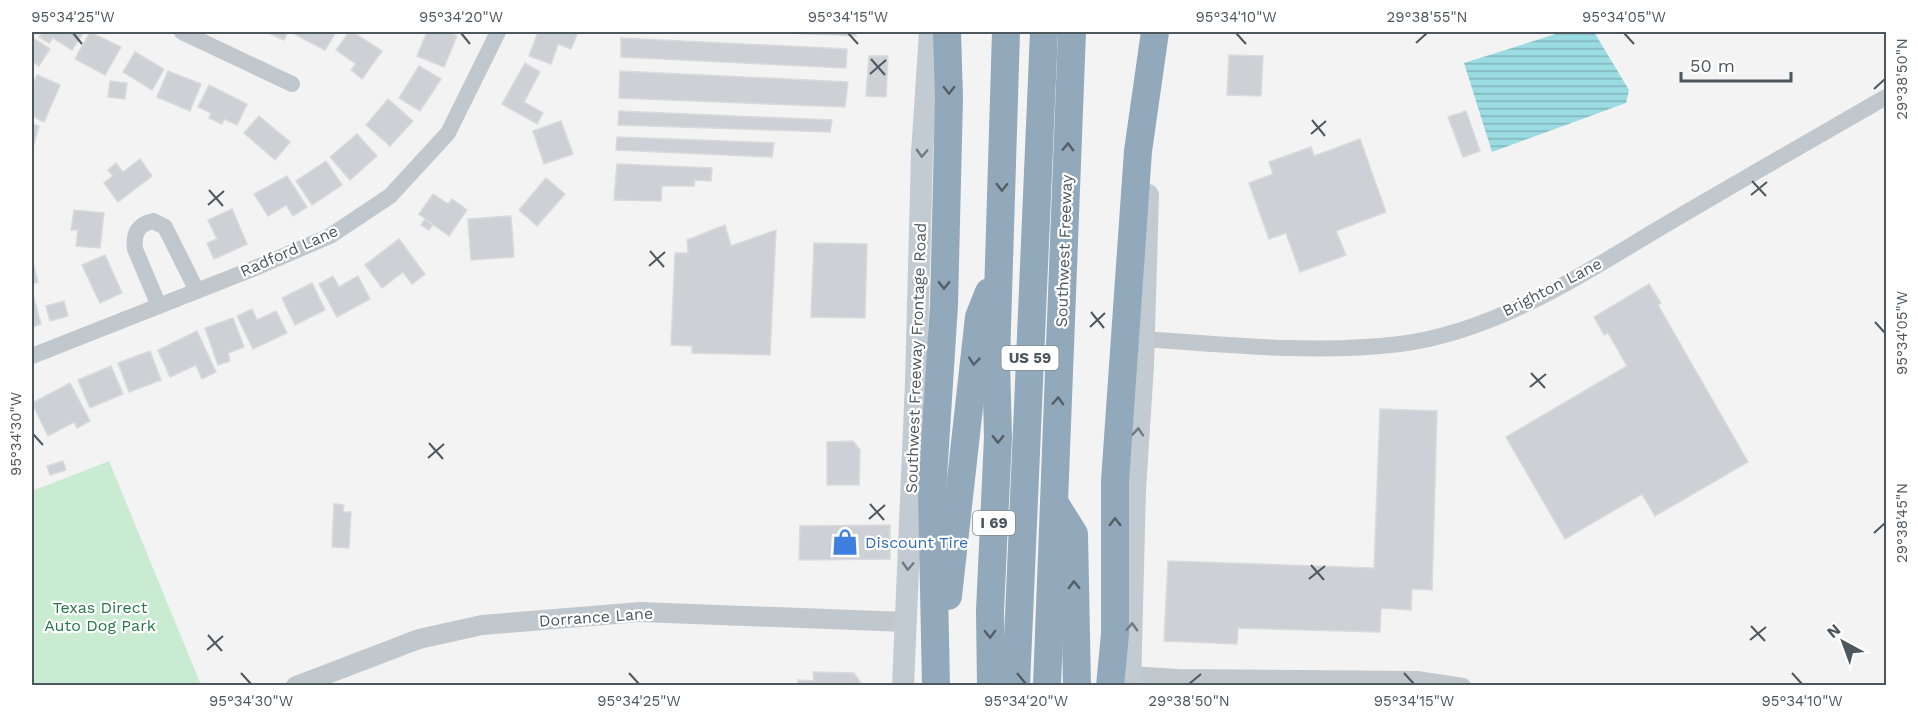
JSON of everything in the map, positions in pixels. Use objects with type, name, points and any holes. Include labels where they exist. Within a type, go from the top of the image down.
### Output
[{"type":"highway","points":[[936,686],[932,492],[944,305],[949,98],[947,32]]},
{"type":"highway","name":"I 69","points":[[991,686],[990,611],[998,437],[996,360],[1006,32]]},
{"type":"highway","name":"US 59","points":[[1016,686],[1044,32]]},
{"type":"highway","name":"Southwest Freeway","points":[[1047,686],[1072,32]]},
{"type":"highway","points":[[1123,682],[1115,634],[1116,469],[1138,151],[1155,32]]},
{"type":"highway","points":[[936,686],[957,527],[979,317],[1000,266]]},
{"type":"highway","points":[[1054,502],[1074,534],[1077,686]]},
{"type":"main road","name":"Southwest Freeway Frontage Road","points":[[903,686],[916,382],[922,153],[930,32]]},
{"type":"main road","points":[[1123,682],[1143,339],[1155,32]]},
{"type":"street","points":[[182,32],[291,84]]},
{"type":"street","name":"Radford Lane","points":[[32,356],[330,236],[390,196],[448,133],[498,32]]},
{"type":"street","name":"Brighton Lane","points":[[1143,339],[1318,348],[1401,344],[1448,334],[1517,308],[1571,279],[1887,97]]},
{"type":"street","points":[[159,306],[135,249],[134,239],[137,230],[144,223],[153,221],[165,227],[197,291]]},
{"type":"street","name":"Dorrance Lane","points":[[296,686],[419,639],[482,625],[640,612],[906,622]]},
{"type":"street","points":[[1123,682],[1178,677],[1417,679],[1463,686]]},
{"type":"green space","name":"Texas Direct Auto Dog Park","points":[[109,461],[201,685],[32,685],[32,491]]},
{"type":"water","points":[[1562,32],[1594,32],[1629,90],[1626,103],[1492,152],[1464,63]]},
{"type":"building","points":[[43,32],[84,32],[72,50],[53,38],[49,43],[39,37]]},
{"type":"building","points":[[90,32],[121,47],[105,75],[75,59]]},
{"type":"building","points":[[269,32],[288,32],[284,40]]},
{"type":"building","points":[[295,32],[336,32],[325,50],[294,34]]},
{"type":"building","points":[[349,32],[353,32],[382,51],[362,79],[351,70],[356,64],[336,50]]},
{"type":"building","points":[[427,32],[447,32],[457,36],[444,67],[417,56]]},
{"type":"building","points":[[538,32],[578,32],[571,49],[558,44],[551,64],[529,56]]},
{"type":"building","points":[[765,32],[856,32],[856,36]]},
{"type":"building","points":[[621,38],[847,49],[846,68],[621,57]]},
{"type":"building","points":[[35,39],[50,49],[39,66],[32,61],[32,45]]},
{"type":"building","points":[[135,52],[164,69],[152,90],[123,72]]},
{"type":"building","points":[[1229,55],[1263,56],[1261,96],[1227,95]]},
{"type":"building","points":[[869,56],[888,56],[886,97],[866,96]]},
{"type":"building","points":[[525,63],[540,72],[524,102],[543,113],[537,124],[502,104]]},
{"type":"building","points":[[419,66],[441,79],[420,111],[399,98]]},
{"type":"building","points":[[168,71],[201,84],[190,111],[157,97]]},
{"type":"building","points":[[620,71],[848,82],[845,107],[619,98]]},
{"type":"building","points":[[37,75],[60,85],[44,122],[32,116],[32,88]]},
{"type":"building","points":[[110,81],[127,83],[125,99],[108,97]]},
{"type":"building","points":[[209,85],[247,104],[237,125],[224,119],[222,124],[209,118],[211,113],[198,107]]},
{"type":"building","points":[[388,99],[413,121],[390,146],[366,125]]},
{"type":"building","points":[[619,111],[832,120],[830,132],[618,125]]},
{"type":"building","points":[[1466,111],[1480,151],[1463,157],[1448,117]]},
{"type":"building","points":[[259,116],[290,142],[275,160],[244,133]]},
{"type":"building","points":[[561,121],[573,154],[544,164],[533,131]]},
{"type":"building","points":[[32,124],[39,126],[32,151]]},
{"type":"building","points":[[357,134],[377,156],[350,180],[330,157]]},
{"type":"building","points":[[617,137],[774,143],[772,157],[616,150]]},
{"type":"building","points":[[1360,139],[1386,212],[1336,231],[1346,255],[1300,272],[1286,233],[1269,239],[1249,183],[1273,174],[1269,162],[1311,147],[1314,156]]},
{"type":"building","points":[[140,159],[152,176],[118,202],[104,183],[113,176],[108,170],[116,163],[123,172]]},
{"type":"building","points":[[326,161],[342,185],[312,205],[296,181]]},
{"type":"building","points":[[617,164],[712,168],[711,181],[695,180],[694,186],[662,186],[661,201],[614,200]]},
{"type":"building","points":[[287,176],[307,207],[293,216],[286,205],[268,216],[254,194]]},
{"type":"building","points":[[546,178],[565,194],[537,226],[519,210]]},
{"type":"building","points":[[433,194],[448,204],[452,199],[467,210],[449,236],[419,214]]},
{"type":"building","points":[[232,209],[247,244],[214,259],[207,243],[217,239],[208,220]]},
{"type":"building","points":[[74,210],[104,213],[100,248],[76,246],[78,230],[71,230]]},
{"type":"building","points":[[511,216],[514,257],[471,260],[468,219]]},
{"type":"building","points":[[425,219],[433,225],[429,230],[421,225]]},
{"type":"building","points":[[725,225],[731,246],[776,230],[770,355],[692,353],[692,346],[671,345],[675,253],[688,253],[687,240]]},
{"type":"building","points":[[399,239],[425,274],[412,284],[403,272],[382,288],[365,265]]},
{"type":"building","points":[[814,243],[867,244],[865,318],[811,317]]},
{"type":"building","points":[[105,255],[122,293],[100,303],[82,265]]},
{"type":"building","points":[[32,266],[34,266],[38,282],[32,284]]},
{"type":"building","points":[[333,276],[339,287],[358,276],[370,299],[337,317],[319,284]]},
{"type":"building","points":[[312,283],[325,310],[295,325],[282,298]]},
{"type":"building","points":[[1649,284],[1661,303],[1658,305],[1748,462],[1655,516],[1642,494],[1565,539],[1506,437],[1627,366],[1608,333],[1604,335],[1594,317]]},
{"type":"building","points":[[32,291],[41,324],[32,327]]},
{"type":"building","points":[[64,301],[68,316],[50,321],[46,306]]},
{"type":"building","points":[[252,309],[257,320],[276,311],[287,333],[253,349],[237,316]]},
{"type":"building","points":[[233,318],[244,347],[228,353],[230,361],[218,365],[205,328]]},
{"type":"building","points":[[197,331],[216,372],[202,379],[196,365],[170,377],[158,350]]},
{"type":"building","points":[[150,351],[161,380],[129,392],[118,363]]},
{"type":"building","points":[[111,366],[123,394],[90,408],[78,380]]},
{"type":"building","points":[[70,383],[90,421],[77,428],[74,422],[48,436],[32,403]]},
{"type":"building","points":[[1380,409],[1437,411],[1432,590],[1412,589],[1411,610],[1381,608],[1380,632],[1238,628],[1237,644],[1164,641],[1168,561],[1374,568]]},
{"type":"building","points":[[853,441],[860,450],[859,485],[827,485],[827,442]]},
{"type":"building","points":[[63,461],[66,470],[50,475],[47,466]]},
{"type":"building","points":[[334,504],[344,505],[343,512],[351,512],[349,548],[332,547]]},
{"type":"building","name":"Discount Tire","points":[[890,525],[890,559],[799,560],[800,526]]},
{"type":"building","points":[[813,672],[854,673],[863,686],[798,686],[798,680],[814,681]]},
{"type":"place","name":"Discount Tire","points":[[845,542]]}]
